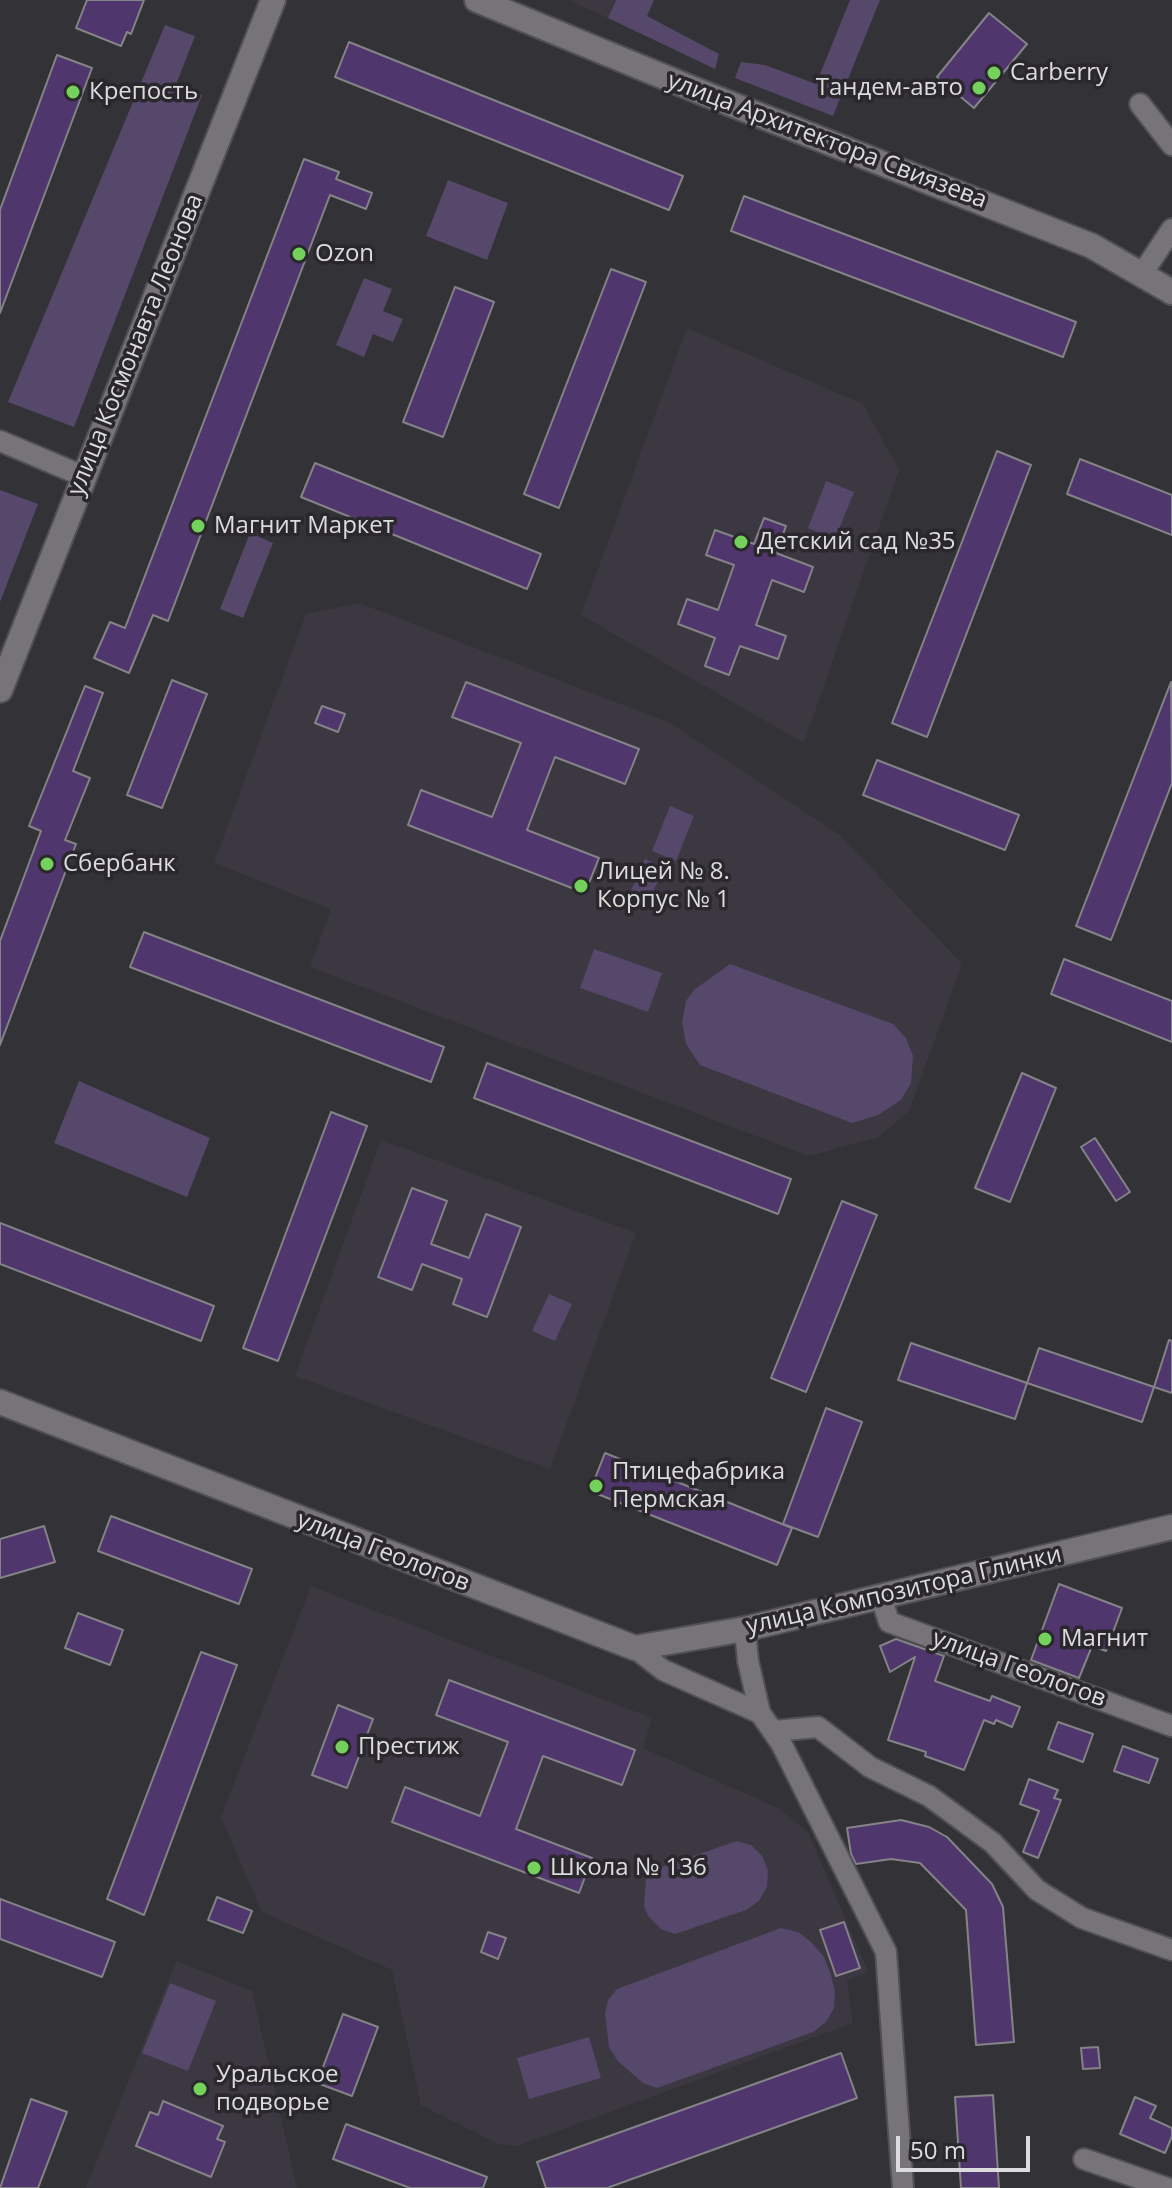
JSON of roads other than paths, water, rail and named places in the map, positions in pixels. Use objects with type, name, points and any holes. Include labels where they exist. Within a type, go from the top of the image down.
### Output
[{"type":"main road","name":"улица Космонавта Леонова","points":[[0,690],[273,0]]},
{"type":"main road","name":"улица Архитектора Свиязева","points":[[477,0],[718,99],[1078,240],[1172,292]]},
{"type":"main road","name":"улица Геологов","points":[[0,1402],[530,1610],[635,1648]]},
{"type":"main road","name":"улица Композитора Глинки","points":[[635,1648],[745,1629],[1172,1527]]},
{"type":"street","points":[[1140,104],[1172,145]]},
{"type":"street","points":[[1142,274],[1172,229]]},
{"type":"street","points":[[0,441],[83,476]]},
{"type":"street","name":"улица Геологов","points":[[881,1597],[889,1622],[1172,1726]]},
{"type":"street","points":[[745,1629],[748,1661],[760,1713],[774,1731],[886,1952],[903,2188]]},
{"type":"street","name":"улица Геологов","points":[[635,1648],[663,1670],[760,1713]]},
{"type":"street","points":[[774,1731],[818,1727],[870,1767],[929,1796],[993,1843],[1037,1890],[1082,1918],[1172,1950]]},
{"type":"street","points":[[1084,2159],[1167,2188]]},
{"type":"place","name":"Carberry","points":[[994,73]]},
{"type":"place","name":"Тандем-авто","points":[[979,88]]},
{"type":"place","name":"Крепость","points":[[73,92]]},
{"type":"place","name":"Ozon","points":[[299,254]]},
{"type":"place","name":"Магнит Маркет","points":[[198,526]]},
{"type":"place","name":"Детский сад №35","points":[[741,542]]},
{"type":"place","name":"Сбербанк","points":[[47,864]]},
{"type":"place","name":"Лицей № 8. Корпус № 1","points":[[581,886]]},
{"type":"place","name":"Птицефабрика Пермская","points":[[596,1486]]},
{"type":"place","name":"Магнит","points":[[1045,1639]]},
{"type":"place","name":"Престиж","points":[[342,1747]]},
{"type":"place","name":"Школа № 136","points":[[534,1868]]},
{"type":"place","name":"Уральское подворье","points":[[200,2089]]}]
